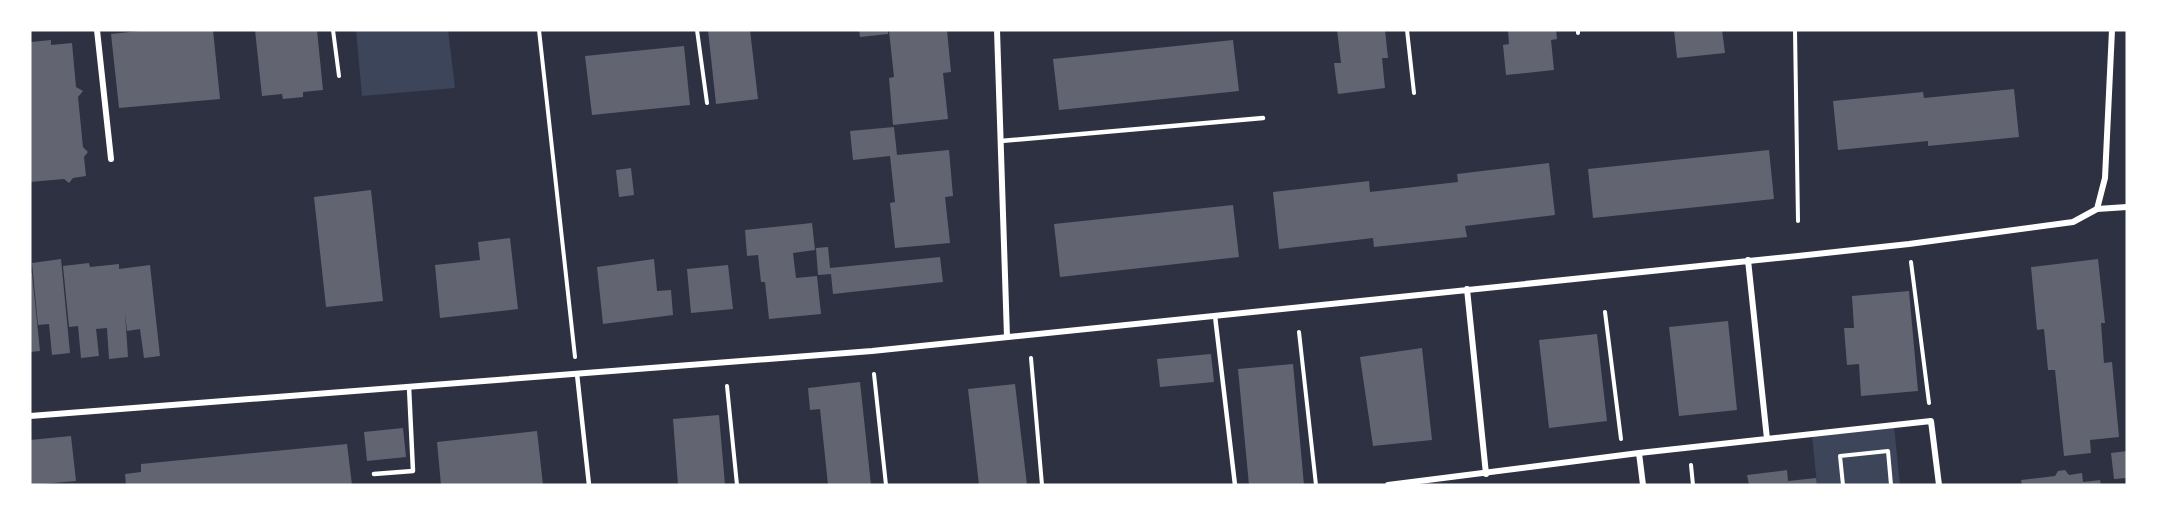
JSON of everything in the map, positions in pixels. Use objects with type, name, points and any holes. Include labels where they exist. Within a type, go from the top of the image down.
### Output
[{"type":"street","points":[[97,30],[111,159]]},
{"type":"street","points":[[997,30],[1007,338]]},
{"type":"street","points":[[2097,209],[2105,178],[2112,30]]},
{"type":"street","points":[[30,416],[872,351],[1007,338],[1909,244],[2073,222],[2097,209],[2127,207]]},
{"type":"street","points":[[1748,260],[1767,439]]},
{"type":"street","points":[[1467,289],[1486,474]]},
{"type":"street","points":[[1388,485],[1639,453],[1931,421],[1939,485]]},
{"type":"street","points":[[1639,453],[1642,485]]},
{"type":"lane","points":[[1001,141],[1263,118]]},
{"type":"lane","points":[[1215,316],[1235,485]]},
{"type":"lane","points":[[577,374],[589,485]]},
{"type":"lane","points":[[374,474],[413,471],[409,387]]},
{"type":"path","points":[[333,30],[339,76]]},
{"type":"path","points":[[539,30],[577,374]]},
{"type":"path","points":[[697,30],[707,103]]},
{"type":"path","points":[[1407,30],[1414,93]]},
{"type":"path","points":[[1795,30],[1797,221]]},
{"type":"path","points":[[1910,258],[1931,421]]},
{"type":"path","points":[[1605,312],[1623,455]]},
{"type":"path","points":[[1299,332],[1316,485]]},
{"type":"path","points":[[1031,358],[1042,485]]},
{"type":"path","points":[[874,374],[886,485]]},
{"type":"path","points":[[727,386],[737,485]]},
{"type":"path","points":[[1843,485],[1840,456],[1888,451],[1891,485]]},
{"type":"shaded area","points":[[356,30],[448,30],[455,88],[362,96]]},
{"type":"shaded area","points":[[1894,426],[1900,485],[1817,485],[1812,435]]},
{"type":"building","points":[[149,30],[213,30],[220,99],[119,108],[111,34]]},
{"type":"building","points":[[255,30],[317,30],[323,90],[303,92],[303,97],[283,99],[282,94],[262,96]]},
{"type":"building","points":[[708,30],[750,30],[758,99],[716,104]]},
{"type":"building","points":[[859,30],[888,30],[888,34],[860,37]]},
{"type":"building","points":[[947,30],[951,72],[943,73],[948,119],[893,125],[889,78],[894,77],[889,31]]},
{"type":"building","points":[[1337,30],[1385,30],[1388,58],[1382,58],[1385,88],[1338,94],[1334,63],[1341,63]]},
{"type":"building","points":[[1508,30],[1556,30],[1557,39],[1551,40],[1554,70],[1506,75],[1503,45],[1509,44]]},
{"type":"building","points":[[1674,30],[1722,30],[1725,53],[1677,58]]},
{"type":"building","points":[[51,40],[51,45],[72,43],[76,87],[83,91],[78,97],[83,147],[88,152],[84,157],[86,176],[73,178],[69,183],[64,179],[30,182],[31,42]]},
{"type":"building","points":[[1233,40],[1239,91],[1059,110],[1053,59]]},
{"type":"building","points":[[684,46],[690,105],[592,115],[585,56]]},
{"type":"building","points":[[2014,89],[2019,137],[1928,146],[1928,141],[1838,150],[1833,101],[1923,92],[1924,98]]},
{"type":"building","points":[[894,127],[897,155],[949,150],[953,196],[945,197],[950,243],[895,248],[890,203],[895,202],[890,156],[853,160],[850,131]]},
{"type":"building","points":[[1769,150],[1774,199],[1593,218],[1588,169]]},
{"type":"building","points":[[1549,163],[1555,215],[1465,226],[1467,237],[1374,247],[1373,238],[1279,249],[1273,192],[1369,181],[1370,192],[1458,182],[1457,174]]},
{"type":"building","points":[[631,168],[634,195],[619,197],[616,170]]},
{"type":"building","points":[[371,190],[383,301],[326,307],[314,197]]},
{"type":"building","points":[[1233,205],[1239,257],[1060,277],[1054,224]]},
{"type":"building","points":[[812,223],[815,250],[793,253],[796,278],[817,276],[821,314],[769,319],[765,282],[761,282],[758,255],[747,256],[745,230]]},
{"type":"building","points":[[510,238],[518,309],[440,318],[435,265],[480,260],[478,242]]},
{"type":"building","points":[[828,247],[830,268],[940,257],[943,282],[833,294],[831,274],[818,275],[816,248]]},
{"type":"building","points":[[61,259],[70,353],[52,355],[49,324],[38,325],[32,263]]},
{"type":"building","points":[[654,259],[657,291],[671,290],[673,315],[603,324],[597,267]]},
{"type":"building","points":[[2098,259],[2105,323],[2101,323],[2104,363],[2112,362],[2119,437],[2090,440],[2091,453],[2064,456],[2055,370],[2048,370],[2044,329],[2037,330],[2031,267]]},
{"type":"building","points":[[89,263],[90,267],[119,264],[119,269],[150,265],[160,356],[144,358],[140,329],[127,331],[125,313],[128,357],[109,359],[107,328],[96,329],[99,356],[81,358],[78,326],[69,327],[63,266]]},
{"type":"building","points":[[728,265],[733,309],[691,313],[687,269]]},
{"type":"building","points":[[30,273],[32,273],[40,351],[30,352]]},
{"type":"building","points":[[1909,291],[1918,391],[1861,396],[1859,364],[1847,365],[1844,328],[1854,328],[1852,296]]},
{"type":"building","points":[[1728,321],[1737,410],[1679,416],[1669,327]]},
{"type":"building","points":[[1597,334],[1607,421],[1549,428],[1539,340]]},
{"type":"building","points":[[1422,348],[1432,440],[1373,446],[1360,357]]},
{"type":"building","points":[[1211,354],[1214,382],[1160,387],[1157,359]]},
{"type":"building","points":[[1293,364],[1304,485],[1249,485],[1238,369]]},
{"type":"building","points":[[860,382],[871,485],[828,485],[820,409],[810,410],[808,388]]},
{"type":"building","points":[[1015,384],[1027,485],[979,485],[968,389]]},
{"type":"building","points":[[719,415],[725,485],[678,485],[673,419]]},
{"type":"building","points":[[403,428],[406,457],[367,461],[364,432]]},
{"type":"building","points":[[537,431],[543,485],[441,485],[437,442]]},
{"type":"building","points":[[71,436],[76,481],[30,485],[30,440]]},
{"type":"building","points":[[347,444],[352,485],[126,485],[125,474],[141,472],[141,464]]},
{"type":"building","points":[[2127,451],[2127,478],[2114,479],[2111,453]]},
{"type":"building","points":[[1787,470],[1788,481],[1816,478],[1817,485],[1749,485],[1747,475]]},
{"type":"building","points":[[2065,470],[2069,475],[2082,473],[2083,482],[2100,480],[2101,485],[2022,485],[2021,480],[2055,476],[2058,471]]}]
